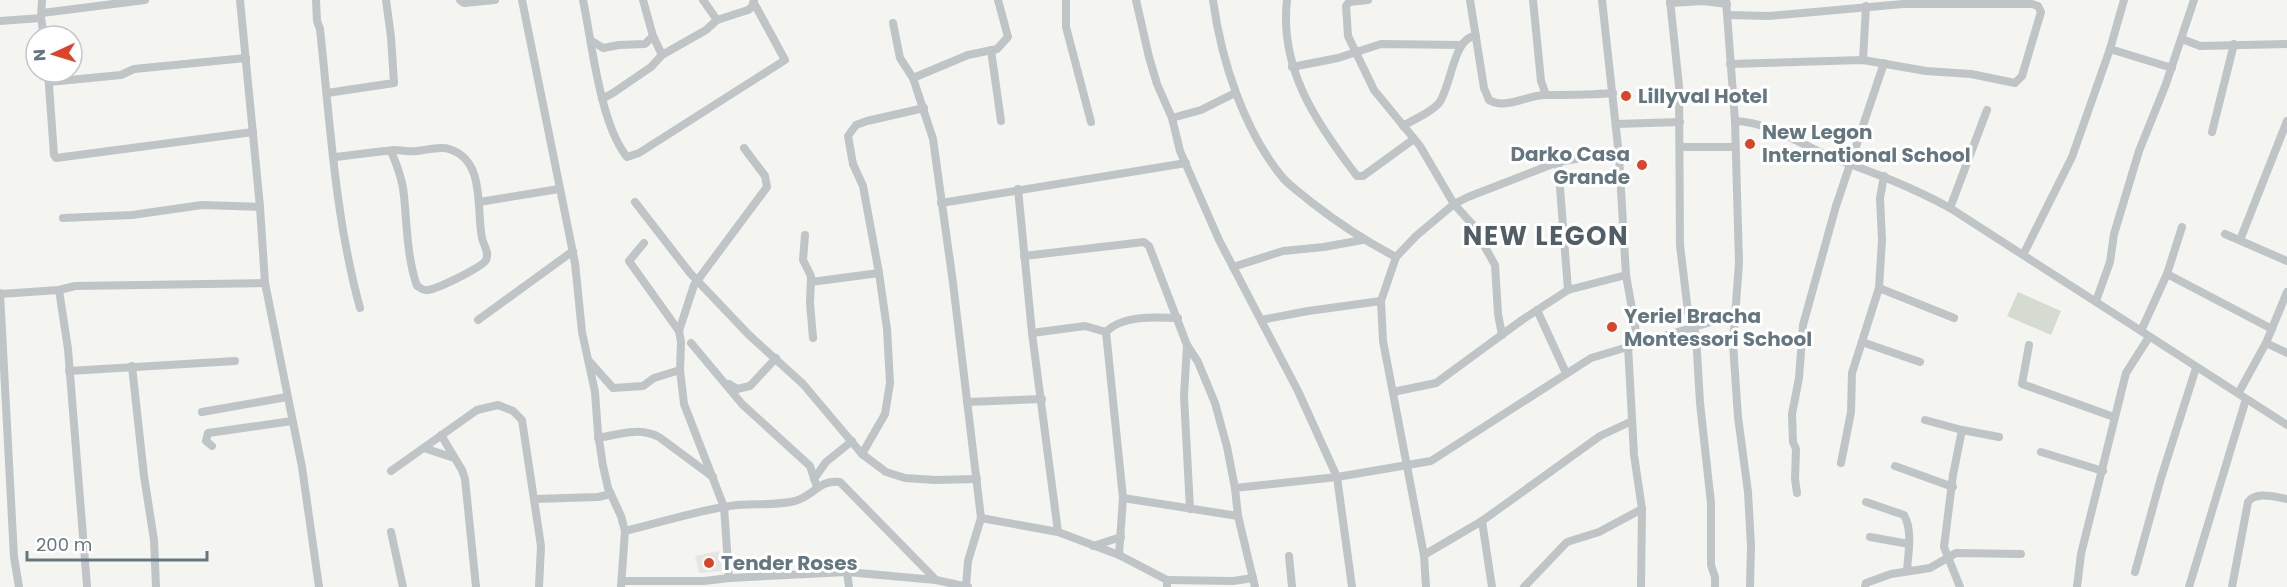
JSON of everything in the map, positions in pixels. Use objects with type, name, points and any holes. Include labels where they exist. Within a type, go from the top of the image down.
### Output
[{"type":"street","points":[[42,0],[42,24]]},
{"type":"street","points":[[0,21],[145,0]]},
{"type":"street","points":[[240,0],[266,284],[291,421],[302,467],[319,587]]},
{"type":"street","points":[[316,0],[315,12],[320,29],[336,183],[347,254],[360,308]]},
{"type":"street","points":[[327,93],[394,83],[386,0]]},
{"type":"street","points":[[460,0],[464,3],[495,0]]},
{"type":"street","points":[[522,0],[573,251],[587,358],[595,392],[598,438],[611,494],[625,531],[621,584],[847,572],[936,580],[967,586],[968,561],[981,518],[953,283],[933,139],[913,78],[900,58],[893,23]]},
{"type":"street","points":[[583,0],[602,99],[619,148],[627,157],[639,153],[785,60],[754,1],[748,10],[717,20],[706,30],[662,55],[651,67],[602,99]]},
{"type":"street","points":[[643,0],[653,36],[662,55]]},
{"type":"street","points":[[703,0],[717,20]]},
{"type":"street","points":[[913,78],[968,55],[997,49],[1008,37],[998,0]]},
{"type":"street","points":[[1066,0],[1066,27],[1091,122]]},
{"type":"street","points":[[1136,0],[1157,84],[1172,118],[1186,163],[1233,267],[1298,391],[1337,477],[1352,587]]},
{"type":"street","points":[[1213,0],[1216,27],[1235,93],[1256,134],[1283,178],[1362,240],[1396,257]]},
{"type":"street","points":[[1287,0],[1286,26],[1292,67],[1310,107],[1359,178],[1414,139]]},
{"type":"street","points":[[1368,0],[1349,2],[1346,6],[1348,36],[1354,52],[1374,90],[1414,139],[1454,204],[1472,224],[1495,265],[1498,314],[1502,334]]},
{"type":"street","points":[[1470,0],[1484,88],[1489,100],[1498,103],[1546,95],[1613,93]]},
{"type":"street","points":[[1533,0],[1541,81],[1546,95]]},
{"type":"street","points":[[1602,0],[1620,156],[1626,275],[1638,343]]},
{"type":"street","points":[[2024,253],[2072,157],[2110,49],[2124,0]]},
{"type":"street","points":[[2096,301],[2110,262],[2114,234],[2139,151],[2172,68],[2194,0]]},
{"type":"street","points":[[1714,587],[1711,503],[1694,328],[1688,312],[1680,245],[1680,122],[1670,1],[1726,2],[1728,15],[1735,121],[1740,263],[1733,344],[1736,395],[1748,492],[1751,546],[1750,587]]},
{"type":"street","points":[[1728,15],[1789,15],[1868,4],[2032,4],[2040,8],[2022,76],[2015,84],[1971,74],[1926,71],[1863,60],[1730,64]]},
{"type":"street","points":[[1863,60],[1868,4]]},
{"type":"street","points":[[592,41],[603,48],[645,44],[653,36]]},
{"type":"street","points":[[1403,126],[1440,102],[1452,75],[1461,45],[1464,40],[1476,36]]},
{"type":"street","points":[[2182,39],[2200,46],[2287,44]]},
{"type":"street","points":[[1292,67],[1338,58],[1381,44],[1461,45]]},
{"type":"street","points":[[2212,132],[2234,44]]},
{"type":"street","points":[[2110,49],[2172,68]]},
{"type":"street","points":[[991,50],[1001,121]]},
{"type":"street","points":[[84,79],[121,75],[134,69],[246,58]]},
{"type":"street","points":[[1797,492],[1792,414],[1799,378],[1803,325],[1809,296],[1850,162],[1884,63]]},
{"type":"street","points":[[49,84],[56,158],[253,132]]},
{"type":"street","points":[[1172,118],[1201,110],[1235,93]]},
{"type":"street","points":[[862,454],[885,414],[889,398],[887,328],[863,186],[853,164],[848,136],[856,126],[867,121],[924,108]]},
{"type":"street","points":[[1950,208],[1987,110]]},
{"type":"street","points":[[1735,121],[1782,133],[1839,160],[1850,162],[1884,176],[1950,208],[2024,253],[2196,368],[2239,392],[2246,399],[2287,424]]},
{"type":"street","points":[[2240,240],[2287,121]]},
{"type":"street","points":[[1616,124],[1680,122]]},
{"type":"street","points":[[1681,147],[1735,147]]},
{"type":"street","points":[[335,158],[391,151],[443,148],[451,149],[462,155],[469,164],[477,187],[482,236],[487,251],[485,261],[435,289],[425,290],[417,286],[412,271],[404,195],[391,151]]},
{"type":"street","points":[[679,331],[689,297],[699,280],[768,187],[765,176],[744,148]]},
{"type":"street","points":[[1425,587],[1424,555],[1383,341],[1381,301],[1396,257],[1416,236],[1454,204],[1492,186],[1558,162],[1620,156]]},
{"type":"street","points":[[1558,162],[1568,290]]},
{"type":"street","points":[[941,203],[1186,163]]},
{"type":"street","points":[[1841,462],[1851,412],[1852,374],[1879,288],[1880,198],[1884,176]]},
{"type":"street","points":[[479,202],[559,189]]},
{"type":"street","points":[[1018,189],[1032,333],[1058,532]]},
{"type":"street","points":[[635,202],[690,273],[749,335],[802,384],[862,454],[886,472],[905,478],[977,479]]},
{"type":"street","points":[[63,218],[132,215],[202,205],[260,207]]},
{"type":"street","points":[[2141,331],[2167,274],[2182,227]]},
{"type":"street","points":[[2225,234],[2287,261]]},
{"type":"street","points":[[805,235],[803,260],[811,276],[810,303],[813,338]]},
{"type":"street","points":[[1233,267],[1283,251],[1362,240]]},
{"type":"street","points":[[644,243],[628,261],[679,331],[684,404],[715,478],[724,507],[729,578]]},
{"type":"street","points":[[1024,256],[1146,243],[1155,260],[1187,345],[1198,362],[1215,403],[1227,447],[1238,516],[1255,587]]},
{"type":"street","points":[[478,320],[573,251]]},
{"type":"street","points":[[811,282],[879,273]]},
{"type":"street","points":[[2167,274],[2272,330]]},
{"type":"street","points":[[1394,392],[1436,383],[1502,334],[1568,290],[1626,275]]},
{"type":"street","points":[[19,587],[14,557],[0,293],[87,286],[266,284]]},
{"type":"street","points":[[1879,288],[1954,318]]},
{"type":"street","points":[[59,290],[67,336],[87,586]]},
{"type":"street","points":[[2239,392],[2266,343],[2287,292]]},
{"type":"street","points":[[1261,320],[1381,301]]},
{"type":"street","points":[[1537,310],[1566,373]]},
{"type":"street","points":[[1235,488],[1337,477],[1437,459],[1591,358],[1734,315]]},
{"type":"street","points":[[1032,333],[1085,326],[1106,332],[1123,322],[1154,317],[1178,318]]},
{"type":"street","points":[[1106,332],[1123,498],[1119,555]]},
{"type":"street","points":[[2077,587],[2081,554],[2126,373],[2149,337]]},
{"type":"street","points":[[1862,342],[1920,362]]},
{"type":"street","points":[[680,356],[691,344],[696,343],[731,387],[737,389],[750,386],[776,358]]},
{"type":"street","points":[[2266,343],[2287,353]]},
{"type":"street","points":[[691,344],[742,404],[810,466],[815,483]]},
{"type":"street","points":[[1187,345],[1184,396],[1190,509]]},
{"type":"street","points":[[2029,345],[2022,384],[2114,417]]},
{"type":"street","points":[[1628,346],[1632,421],[1642,509],[1641,587]]},
{"type":"street","points":[[587,358],[613,388],[643,386],[654,378],[680,370]]},
{"type":"street","points":[[69,370],[235,361]]},
{"type":"street","points":[[132,366],[144,476],[154,540],[156,587]]},
{"type":"street","points":[[2135,572],[2161,478],[2196,368]]},
{"type":"street","points":[[202,412],[287,398]]},
{"type":"street","points":[[967,402],[1042,399]]},
{"type":"street","points":[[2188,587],[2246,399]]},
{"type":"street","points":[[391,471],[477,410],[498,405],[513,411],[522,420],[535,499],[541,546],[539,587]]},
{"type":"street","points":[[1925,420],[1962,430],[1999,436]]},
{"type":"street","points":[[212,446],[206,441],[208,433],[291,421]]},
{"type":"street","points":[[1424,555],[1482,521],[1600,436],[1632,421]]},
{"type":"street","points":[[1960,587],[1944,547],[1953,475],[1962,430]]},
{"type":"street","points":[[598,438],[639,431],[650,433],[659,437],[715,478]]},
{"type":"street","points":[[441,435],[465,479],[476,587]]},
{"type":"street","points":[[625,531],[724,507],[793,501],[805,497],[826,462],[852,441]]},
{"type":"street","points":[[424,448],[454,458]]},
{"type":"street","points":[[2041,452],[2103,471]]},
{"type":"street","points":[[1895,466],[1953,488]]},
{"type":"street","points":[[815,483],[840,482],[936,580]]},
{"type":"street","points":[[535,499],[598,497],[611,494]]},
{"type":"street","points":[[2232,587],[2248,502],[2256,495],[2287,499]]},
{"type":"street","points":[[1123,498],[1238,516]]},
{"type":"street","points":[[1866,502],[1904,515],[1907,520],[1909,544],[1907,571]]},
{"type":"street","points":[[1524,587],[1567,542],[1606,529],[1642,509]]},
{"type":"street","points":[[981,518],[1058,532],[1119,555],[1167,583],[1253,578]]},
{"type":"street","points":[[1482,521],[1492,587]]},
{"type":"street","points":[[391,532],[403,587]]},
{"type":"street","points":[[1093,546],[1121,537]]},
{"type":"street","points":[[1870,537],[1909,544]]},
{"type":"street","points":[[1865,587],[1878,577],[1930,568],[1956,553],[2021,554]]},
{"type":"street","points":[[1289,556],[1292,587]]},
{"type":"street","points":[[847,572],[849,587]]},
{"type":"shaded area","points":[[2018,292],[2061,311],[2051,335],[2007,316]]},
{"type":"shaded area","name":"Tender Roses","points":[[719,551],[722,571],[699,573],[695,556]]},
{"type":"place","name":"Lillyval Hotel","points":[[1626,96]]},
{"type":"place","name":"New Legon International School","points":[[1750,144]]},
{"type":"place","name":"Darko Casa Grande","points":[[1642,165]]},
{"type":"place","name":"Yeriel Bracha Montessori School","points":[[1612,327]]},
{"type":"place","name":"Tender Roses","points":[[709,563]]},
{"type":"district","name":"NEW LEGON","points":[[1546,236]]}]
